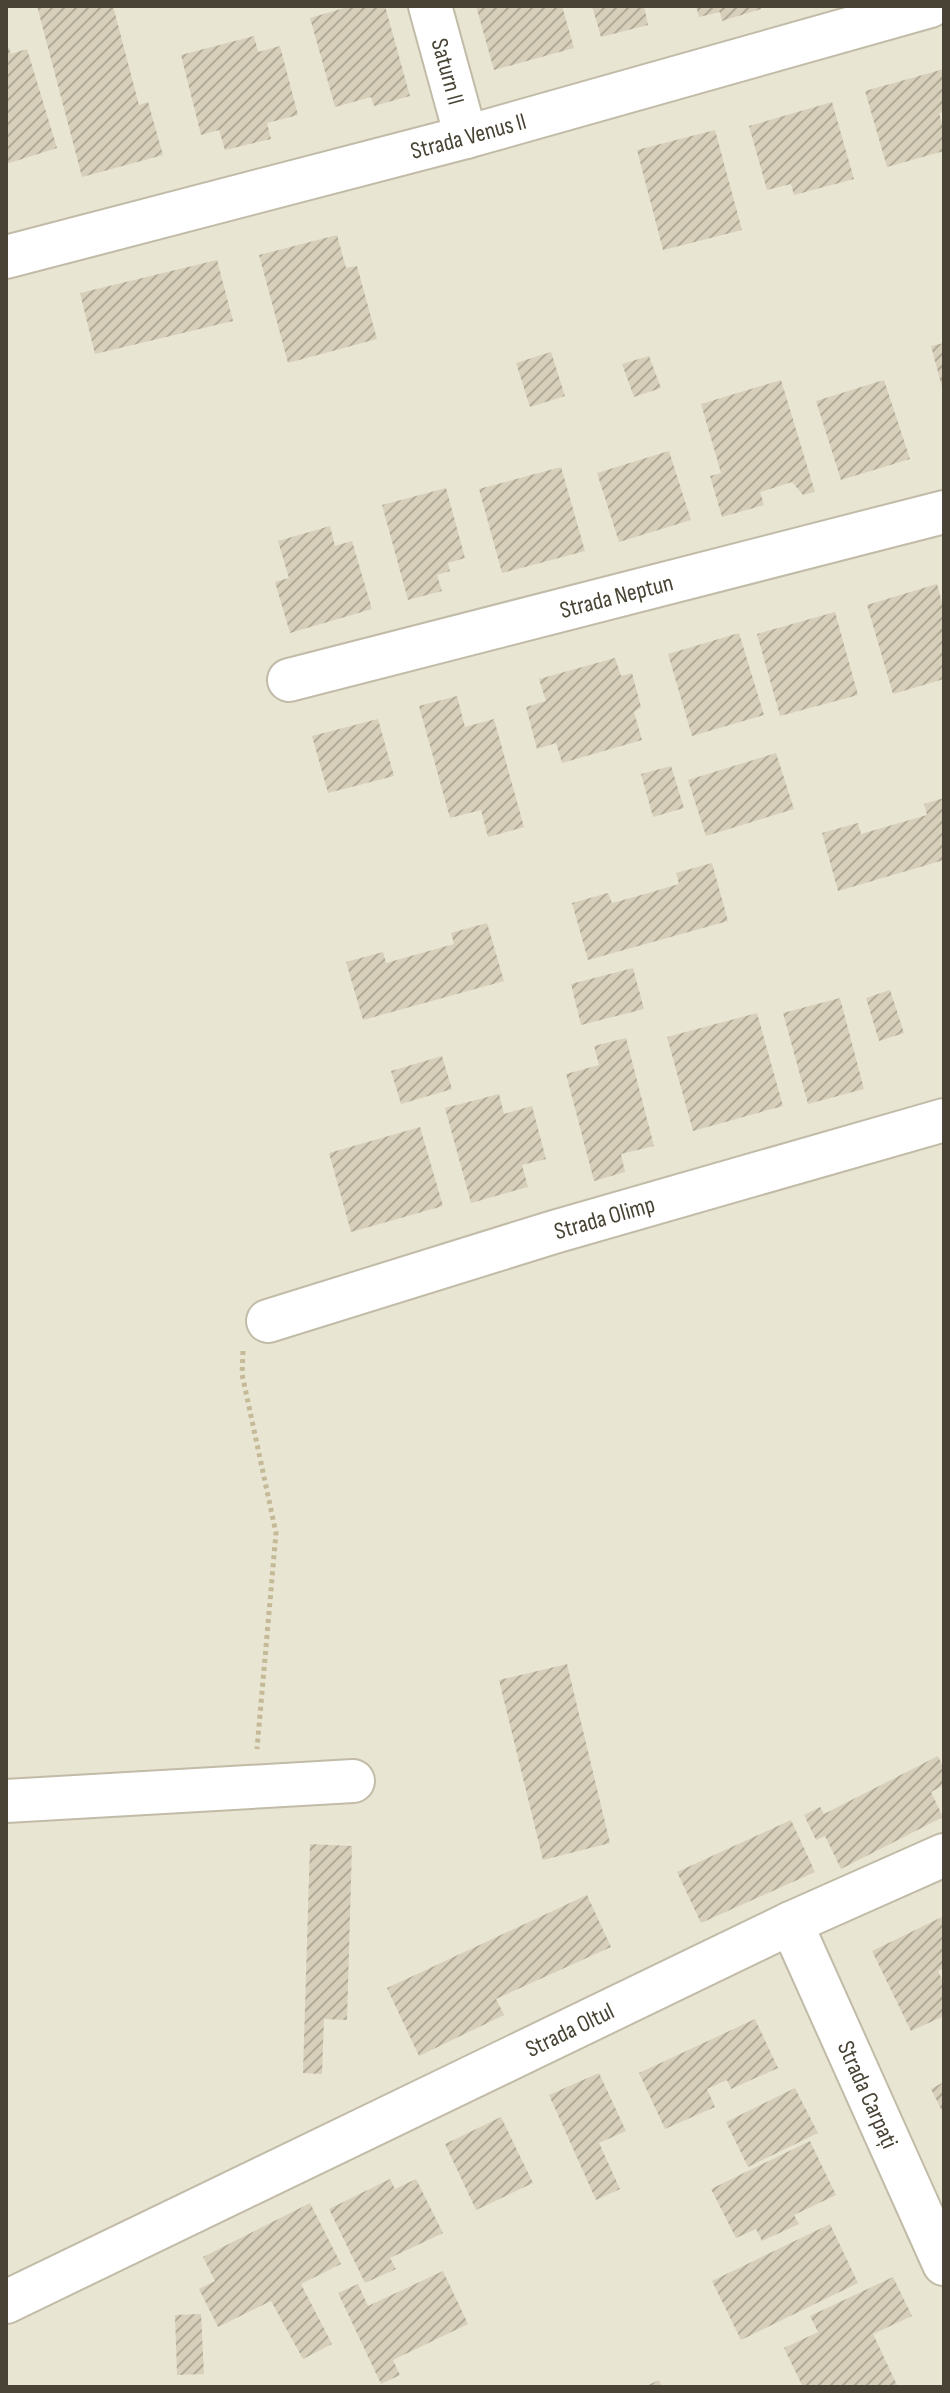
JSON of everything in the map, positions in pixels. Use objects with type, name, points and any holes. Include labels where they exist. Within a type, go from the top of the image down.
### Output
[{"type":"street","name":"Saturn II","points":[[430,6],[466,137]]},
{"type":"street","name":"Strada Venus II","points":[[6,257],[466,137],[930,6]]},
{"type":"street","name":"Strada Neptun","points":[[289,680],[944,512]]},
{"type":"street","name":"Strada Olimp","points":[[268,1321],[554,1232],[944,1120]]},
{"type":"street","points":[[6,1801],[353,1781]]},
{"type":"street","name":"Strada Oltul","points":[[6,2302],[791,1923],[944,1855]]},
{"type":"street","name":"Strada Carpați","points":[[791,1923],[944,2264]]},
{"type":"path","points":[[253,1786],[276,1533],[242,1374],[244,1342],[268,1321]]},
{"type":"shaded area","points":[[6,6],[944,6],[944,2387],[6,2387]]},
{"type":"building","points":[[37,6],[113,6],[139,105],[148,102],[163,155],[82,177]]},
{"type":"building","points":[[351,6],[385,6],[410,96],[374,106],[371,97],[335,107],[310,18]]},
{"type":"building","points":[[476,6],[562,6],[574,48],[494,70]]},
{"type":"building","points":[[592,6],[644,6],[648,25],[601,37]]},
{"type":"building","points":[[696,6],[760,6],[761,9],[722,21],[720,12],[699,17]]},
{"type":"building","points":[[254,36],[258,52],[280,46],[298,115],[267,123],[271,139],[225,150],[219,130],[201,135],[181,55]]},
{"type":"building","points":[[6,41],[11,54],[27,49],[57,148],[6,164]]},
{"type":"building","points":[[944,69],[944,112],[939,113],[944,131],[944,151],[887,167],[865,91]]},
{"type":"building","points":[[832,102],[854,179],[794,195],[791,184],[767,190],[749,126]]},
{"type":"building","points":[[715,130],[742,230],[663,250],[637,150]]},
{"type":"building","points":[[337,235],[346,268],[357,266],[377,339],[288,363],[259,255]]},
{"type":"building","points":[[217,260],[233,321],[95,354],[80,293]]},
{"type":"building","points":[[944,343],[944,391],[943,391],[931,346]]},
{"type":"building","points":[[551,352],[565,396],[530,407],[516,363]]},
{"type":"building","points":[[649,356],[661,388],[634,397],[622,364]]},
{"type":"building","points":[[781,380],[815,492],[803,495],[792,482],[760,492],[764,505],[722,517],[710,476],[721,473],[701,404]]},
{"type":"building","points":[[884,380],[910,459],[841,480],[816,401]]},
{"type":"building","points":[[669,451],[691,520],[619,542],[597,473]]},
{"type":"building","points":[[561,467],[585,551],[502,573],[479,489]]},
{"type":"building","points":[[446,488],[465,558],[448,563],[450,571],[437,575],[442,591],[408,600],[382,505]]},
{"type":"building","points":[[330,526],[335,546],[352,541],[372,609],[290,633],[275,582],[289,578],[278,541]]},
{"type":"building","points":[[937,584],[944,610],[944,679],[893,694],[867,605]]},
{"type":"building","points":[[835,612],[858,695],[780,716],[757,634]]},
{"type":"building","points":[[739,633],[764,715],[692,736],[668,654]]},
{"type":"building","points":[[615,658],[621,676],[632,673],[641,707],[634,712],[642,740],[562,763],[556,743],[537,749],[526,707],[546,701],[539,679]]},
{"type":"building","points":[[457,696],[465,727],[494,719],[524,827],[488,837],[481,810],[450,818],[419,706]]},
{"type":"building","points":[[378,719],[394,776],[328,793],[312,736]]},
{"type":"building","points":[[776,753],[794,809],[706,836],[688,780]]},
{"type":"building","points":[[671,766],[684,808],[653,817],[641,774]]},
{"type":"building","points":[[944,798],[944,860],[838,891],[822,833],[858,823],[861,834],[927,815],[924,804]]},
{"type":"building","points":[[712,863],[728,921],[588,960],[572,903],[608,893],[612,903],[645,894],[679,884],[676,873]]},
{"type":"building","points":[[487,923],[504,981],[363,1020],[346,962],[383,952],[386,963],[454,944],[451,933]]},
{"type":"building","points":[[633,968],[644,1009],[581,1025],[571,984]]},
{"type":"building","points":[[890,990],[904,1033],[879,1041],[866,998]]},
{"type":"building","points":[[840,998],[864,1089],[808,1104],[783,1013]]},
{"type":"building","points":[[757,1013],[783,1106],[693,1131],[667,1037]]},
{"type":"building","points":[[626,1038],[654,1146],[621,1154],[625,1172],[594,1181],[566,1074],[599,1065],[594,1046]]},
{"type":"building","points":[[442,1056],[452,1089],[401,1104],[391,1071]]},
{"type":"building","points":[[499,1094],[504,1114],[532,1106],[546,1159],[522,1165],[528,1187],[471,1203],[445,1108]]},
{"type":"building","points":[[420,1127],[443,1206],[351,1232],[329,1153]]},
{"type":"building","points":[[567,1664],[610,1843],[543,1860],[499,1680]]},
{"type":"building","points":[[938,1756],[944,1769],[944,1785],[931,1792],[943,1817],[841,1869],[825,1836],[816,1840],[804,1815],[820,1807],[824,1814]]},
{"type":"building","points":[[791,1820],[815,1872],[701,1923],[677,1872]]},
{"type":"building","points":[[310,1844],[352,1846],[347,2020],[324,2019],[322,2074],[303,2073]]},
{"type":"building","points":[[587,1895],[611,1947],[496,1999],[504,2015],[419,2056],[387,1988]]},
{"type":"building","points":[[944,1916],[944,1968],[938,1971],[944,1984],[944,2016],[911,2031],[872,1951]]},
{"type":"building","points":[[755,2019],[778,2068],[731,2089],[727,2080],[707,2089],[715,2107],[665,2129],[639,2073]]},
{"type":"building","points":[[599,2073],[626,2131],[599,2143],[620,2189],[596,2200],[549,2095]]},
{"type":"building","points":[[944,2082],[944,2115],[931,2089]]},
{"type":"building","points":[[795,2088],[818,2133],[748,2167],[726,2122]]},
{"type":"building","points":[[501,2117],[533,2183],[476,2210],[445,2144]]},
{"type":"building","points":[[810,2141],[836,2195],[794,2215],[799,2224],[762,2241],[756,2229],[736,2238],[711,2189]]},
{"type":"building","points":[[390,2179],[395,2189],[416,2179],[443,2233],[390,2258],[396,2269],[365,2283],[329,2209]]},
{"type":"building","points":[[310,2203],[341,2264],[301,2284],[332,2344],[303,2359],[271,2301],[218,2327],[199,2289],[215,2281],[203,2257]]},
{"type":"building","points":[[830,2224],[858,2283],[741,2340],[712,2281]]},
{"type":"building","points":[[443,2271],[468,2324],[393,2360],[400,2375],[381,2384],[338,2293],[358,2284],[368,2306]]},
{"type":"building","points":[[893,2277],[912,2316],[873,2334],[898,2387],[803,2387],[784,2348],[818,2332],[810,2316]]},
{"type":"building","points":[[201,2314],[204,2374],[177,2375],[175,2315]]},
{"type":"building","points":[[659,2380],[662,2387],[644,2387]]}]
